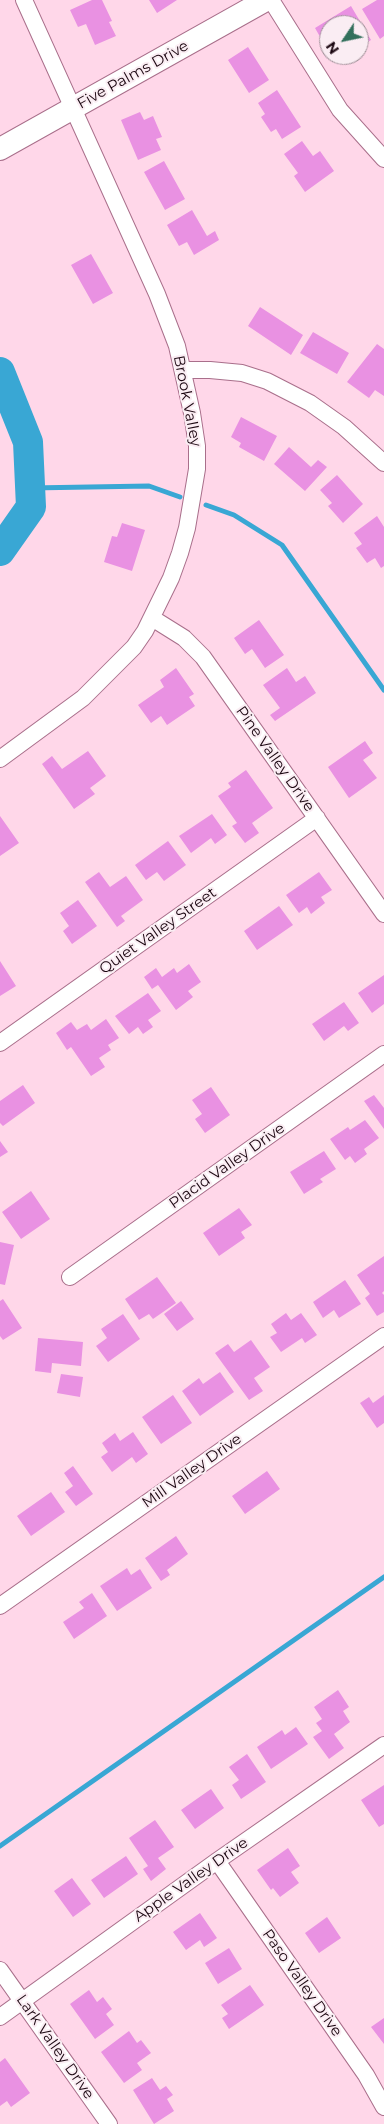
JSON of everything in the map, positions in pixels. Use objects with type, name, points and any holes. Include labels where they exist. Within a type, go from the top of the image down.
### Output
[{"type":"street","name":"Brook Valley","points":[[0,759],[82,698],[134,648],[152,618],[171,578],[180,553],[187,528],[197,469],[197,446],[192,414],[177,346],[157,294],[24,0]]},
{"type":"street","name":"Five Palms Drive","points":[[0,149],[266,0]]},
{"type":"street","points":[[271,0],[340,110],[384,159]]},
{"type":"street","points":[[183,370],[210,370],[242,374],[267,381],[310,403],[344,427],[384,463]]},
{"type":"street","name":"Pine Valley Drive","points":[[152,618],[184,638],[203,657],[384,914]]},
{"type":"street","name":"Quiet Valley Street","points":[[0,1043],[317,818]]},
{"type":"street","name":"Placid Valley Drive","points":[[70,1277],[384,1054]]},
{"type":"street","name":"Mill Valley Drive","points":[[0,1606],[384,1336]]},
{"type":"street","name":"Apple Valley Drive","points":[[0,2018],[216,1861],[384,1744]]},
{"type":"street","name":"Paso Valley Drive","points":[[216,1861],[366,2075],[384,2107]]},
{"type":"street","name":"Lark Valley Drive","points":[[0,1970],[109,2124]]},
{"type":"building","points":[[92,0],[102,0],[112,21],[109,22],[116,36],[95,45],[86,24],[78,27],[70,10]]},
{"type":"building","points":[[149,0],[177,0],[157,13]]},
{"type":"building","points":[[377,0],[384,0],[384,36],[380,39],[369,21],[369,15],[366,15],[362,9]]},
{"type":"building","points":[[351,6],[356,15],[336,15]]},
{"type":"building","points":[[319,26],[319,35],[315,28]]},
{"type":"building","points":[[248,47],[269,80],[249,93],[228,60]]},
{"type":"building","points":[[277,90],[301,127],[282,139],[276,129],[271,132],[261,117],[265,114],[258,103]]},
{"type":"building","points":[[140,112],[144,120],[153,116],[162,137],[156,139],[161,150],[138,160],[121,120]]},
{"type":"building","points":[[302,141],[313,156],[320,151],[334,171],[305,192],[294,176],[298,173],[284,154]]},
{"type":"building","points":[[164,161],[185,199],[165,210],[144,172]]},
{"type":"building","points":[[192,210],[207,236],[215,231],[219,240],[194,255],[187,242],[179,246],[167,225]]},
{"type":"building","points":[[91,254],[113,293],[93,304],[71,265]]},
{"type":"building","points":[[260,307],[303,335],[291,355],[248,326]]},
{"type":"building","points":[[313,332],[349,353],[337,374],[300,353]]},
{"type":"building","points":[[377,344],[384,349],[384,396],[375,390],[369,398],[347,382]]},
{"type":"building","points":[[241,417],[277,436],[264,461],[239,447],[241,443],[231,437]]},
{"type":"building","points":[[289,447],[311,467],[318,460],[327,467],[305,491],[274,464]]},
{"type":"building","points":[[337,475],[363,504],[343,523],[328,506],[332,503],[320,490]]},
{"type":"building","points":[[377,516],[384,527],[384,566],[381,568],[375,558],[367,563],[356,548],[362,544],[354,533]]},
{"type":"building","points":[[122,523],[145,530],[132,571],[104,562],[112,536],[117,537]]},
{"type":"building","points":[[259,620],[284,655],[265,668],[252,649],[245,654],[234,638]]},
{"type":"building","points":[[176,668],[194,694],[189,697],[195,706],[167,725],[161,716],[151,723],[138,705],[164,687],[160,680]]},
{"type":"building","points":[[287,668],[296,682],[305,676],[316,693],[275,721],[270,715],[280,708],[263,685]]},
{"type":"building","points":[[365,741],[373,753],[363,760],[377,778],[349,798],[328,767]]},
{"type":"building","points":[[88,751],[106,776],[90,788],[95,794],[74,809],[42,764],[52,756],[62,769]]},
{"type":"building","points":[[246,770],[273,808],[252,823],[259,833],[245,843],[232,826],[237,823],[218,796],[231,787],[228,783]]},
{"type":"building","points":[[212,814],[227,835],[215,844],[211,838],[191,853],[179,836]]},
{"type":"building","points":[[0,816],[19,843],[0,856]]},
{"type":"building","points":[[168,841],[186,865],[164,881],[157,872],[146,880],[135,865]]},
{"type":"building","points":[[99,872],[110,887],[126,876],[143,900],[121,916],[125,921],[117,927],[85,882]]},
{"type":"building","points":[[319,872],[332,890],[321,897],[325,903],[311,914],[307,907],[299,913],[286,895]]},
{"type":"building","points":[[78,900],[97,926],[72,944],[63,931],[69,926],[60,913]]},
{"type":"building","points":[[279,906],[293,925],[257,950],[244,931]]},
{"type":"building","points":[[0,961],[16,986],[0,996]]},
{"type":"building","points":[[189,964],[201,982],[188,991],[193,997],[176,1010],[158,985],[152,989],[144,977],[156,968],[162,977],[174,968],[177,973]]},
{"type":"building","points":[[384,975],[384,1004],[372,1013],[358,993]]},
{"type":"building","points":[[148,993],[161,1011],[148,1020],[153,1027],[143,1034],[138,1027],[129,1034],[115,1016]]},
{"type":"building","points":[[344,1002],[359,1023],[348,1031],[344,1026],[324,1041],[312,1024]]},
{"type":"building","points":[[106,1019],[119,1038],[108,1045],[111,1050],[99,1058],[105,1067],[91,1076],[71,1047],[67,1050],[56,1033],[71,1022],[77,1030],[87,1024],[91,1030]]},
{"type":"building","points":[[23,1085],[35,1103],[3,1126],[0,1123],[0,1101]]},
{"type":"building","points":[[211,1087],[230,1115],[205,1133],[195,1119],[202,1114],[192,1100]]},
{"type":"building","points":[[374,1095],[384,1108],[384,1129],[364,1101]]},
{"type":"building","points":[[365,1120],[379,1138],[364,1149],[367,1154],[355,1163],[350,1156],[345,1160],[330,1139],[348,1127],[350,1130]]},
{"type":"building","points":[[0,1141],[8,1152],[0,1157]]},
{"type":"building","points":[[324,1151],[336,1169],[320,1179],[323,1182],[304,1194],[290,1172]]},
{"type":"building","points":[[31,1191],[50,1219],[21,1239],[2,1212]]},
{"type":"building","points":[[239,1208],[252,1225],[241,1232],[245,1238],[219,1256],[203,1233]]},
{"type":"building","points":[[0,1242],[14,1245],[5,1285],[0,1284]]},
{"type":"building","points":[[384,1256],[384,1291],[382,1293],[384,1295],[384,1312],[377,1316],[365,1298],[370,1294],[357,1275]]},
{"type":"building","points":[[157,1277],[176,1303],[153,1319],[149,1314],[139,1320],[125,1299]]},
{"type":"building","points":[[345,1280],[361,1304],[339,1318],[334,1310],[323,1318],[313,1302]]},
{"type":"building","points":[[3,1299],[22,1328],[3,1340],[0,1336],[0,1301]]},
{"type":"building","points":[[181,1301],[194,1319],[177,1331],[164,1314]]},
{"type":"building","points":[[286,1313],[291,1320],[301,1313],[317,1335],[305,1343],[302,1338],[281,1352],[270,1337],[277,1333],[271,1324]]},
{"type":"building","points":[[123,1314],[140,1339],[108,1362],[96,1346],[107,1338],[101,1329]]},
{"type":"building","points":[[38,1338],[83,1342],[81,1366],[52,1363],[51,1373],[35,1371]]},
{"type":"building","points":[[251,1340],[270,1367],[254,1378],[263,1391],[249,1400],[215,1353],[228,1344],[234,1352]]},
{"type":"building","points":[[220,1372],[234,1392],[200,1416],[182,1391],[199,1378],[203,1384]]},
{"type":"building","points":[[61,1374],[83,1377],[80,1397],[57,1393]]},
{"type":"building","points":[[173,1395],[192,1423],[161,1444],[142,1417]]},
{"type":"building","points":[[384,1395],[384,1423],[377,1428],[360,1403],[369,1397],[373,1403]]},
{"type":"building","points":[[133,1432],[148,1454],[136,1463],[132,1457],[112,1472],[101,1457],[108,1452],[102,1443],[115,1433],[120,1441]]},
{"type":"building","points":[[73,1466],[93,1494],[76,1506],[65,1492],[73,1486],[64,1473]]},
{"type":"building","points":[[267,1471],[280,1489],[245,1514],[232,1496]]},
{"type":"building","points":[[51,1492],[65,1512],[31,1536],[17,1516]]},
{"type":"building","points":[[176,1536],[188,1554],[167,1570],[170,1575],[161,1581],[145,1558]]},
{"type":"building","points":[[127,1568],[131,1575],[140,1569],[152,1588],[117,1611],[100,1586]]},
{"type":"building","points":[[92,1593],[107,1616],[74,1639],[63,1622],[84,1608],[79,1602]]},
{"type":"building","points":[[338,1690],[349,1707],[343,1711],[350,1722],[334,1734],[344,1748],[329,1759],[313,1737],[322,1731],[316,1723],[322,1719],[314,1707]]},
{"type":"building","points":[[296,1727],[308,1744],[271,1769],[257,1747],[282,1730],[285,1735]]},
{"type":"building","points":[[247,1754],[266,1782],[241,1799],[232,1785],[239,1780],[229,1767]]},
{"type":"building","points":[[384,1785],[384,1824],[379,1827],[361,1800]]},
{"type":"building","points":[[211,1789],[224,1808],[195,1829],[181,1810]]},
{"type":"building","points":[[155,1820],[174,1847],[158,1858],[166,1869],[151,1881],[143,1869],[148,1866],[129,1838]]},
{"type":"building","points":[[288,1848],[300,1866],[291,1872],[299,1883],[280,1897],[273,1888],[271,1890],[257,1870]]},
{"type":"building","points":[[126,1856],[138,1874],[104,1898],[91,1880]]},
{"type":"building","points":[[72,1878],[91,1904],[73,1917],[54,1891]]},
{"type":"building","points":[[200,1913],[217,1938],[204,1947],[200,1940],[186,1950],[173,1932]]},
{"type":"building","points":[[327,1917],[341,1938],[319,1953],[305,1933]]},
{"type":"building","points":[[229,1948],[242,1969],[218,1984],[205,1963]]},
{"type":"building","points":[[250,1985],[264,2005],[229,2029],[222,2018],[228,2014],[221,2005]]},
{"type":"building","points":[[89,1990],[97,2002],[103,1997],[112,2009],[106,2014],[114,2025],[95,2039],[70,2004]]},
{"type":"building","points":[[384,2018],[384,2044],[371,2027]]},
{"type":"building","points":[[129,2031],[137,2043],[141,2040],[151,2053],[137,2063],[142,2070],[124,2083],[101,2052]]},
{"type":"building","points":[[5,2058],[30,2093],[11,2107],[7,2101],[0,2106],[0,2062]]},
{"type":"building","points":[[152,2078],[160,2090],[166,2086],[173,2095],[167,2099],[174,2111],[154,2124],[133,2090]]},
{"type":"waterway","points":[[0,372],[28,442],[31,507],[0,551]]},
{"type":"waterway","points":[[30,488],[149,486],[180,497]]},
{"type":"waterway","points":[[206,505],[234,515],[282,545],[384,690]]},
{"type":"waterway","points":[[0,1846],[384,1577]]}]
